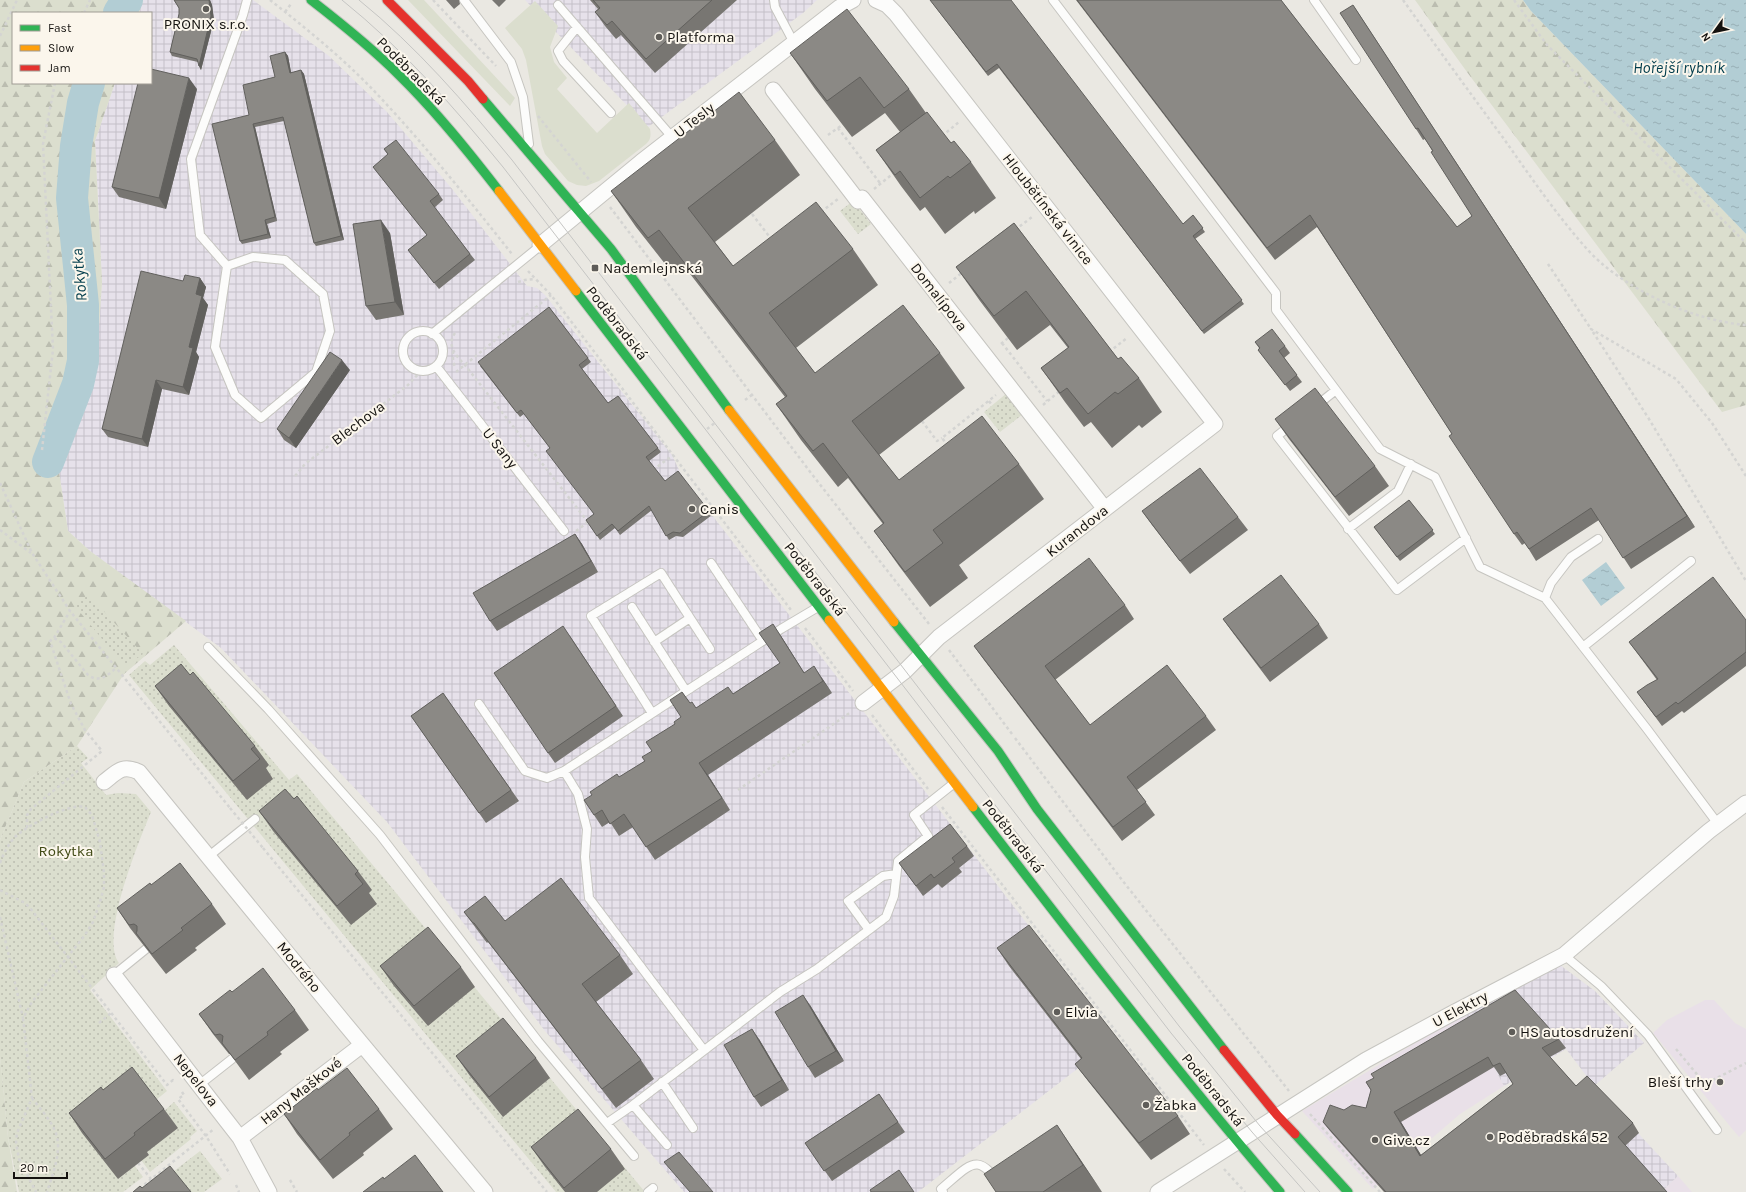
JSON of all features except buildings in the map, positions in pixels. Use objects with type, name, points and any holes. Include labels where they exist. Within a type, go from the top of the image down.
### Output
[{"type":"main road","name":"Poděbradská","points":[[311,0],[385,62],[434,113],[496,187],[1110,985],[1280,1192]]},
{"type":"main road","points":[[387,0],[468,81],[611,249],[730,411],[881,606],[998,751],[1037,809],[1218,1042],[1278,1115],[1348,1192]]},
{"type":"street","name":"U Tesly","points":[[540,245],[600,194],[672,137],[840,7],[853,0]]},
{"type":"street","name":"Hloubětínská vinice","points":[[876,0],[887,6],[896,14],[1215,424]]},
{"type":"street","name":"Domalípova","points":[[773,90],[858,201],[862,198],[1105,509]]},
{"type":"street","name":"Kurandova","points":[[863,704],[905,671],[939,637],[1215,424]]},
{"type":"street","name":"Modrého","points":[[104,782],[119,770],[125,768],[139,772],[485,1192]]},
{"type":"street","name":"U Elektry","points":[[1158,1192],[1366,1060],[1564,955],[1718,824],[1746,803]]},
{"type":"street","name":"Nepelova","points":[[114,975],[240,1138],[269,1192]]},
{"type":"street","name":"Hany Maškové","points":[[240,1138],[362,1044]]},
{"type":"lane","points":[[227,266],[252,257],[285,260],[323,294],[330,331],[316,372],[261,418],[235,395],[215,347],[227,266],[200,235],[191,159],[243,15],[246,0]]},
{"type":"lane","points":[[464,0],[511,62],[523,97],[530,155]]},
{"type":"lane","points":[[774,0],[775,7],[794,43]]},
{"type":"lane","points":[[1053,0],[1276,293],[1276,310],[1380,449],[1435,476],[1480,567],[1545,598],[1647,729],[1718,824]]},
{"type":"lane","points":[[1314,0],[1356,60]]},
{"type":"lane","points":[[558,5],[672,137]]},
{"type":"lane","points":[[578,27],[558,51],[563,61],[611,113]]},
{"type":"lane","points":[[432,334],[540,245]]},
{"type":"lane","points":[[420,331],[432,334],[438,338],[443,350],[442,357],[436,366],[428,370],[421,371],[409,366],[403,354],[403,348],[408,337],[420,331]]},
{"type":"lane","name":"U Sany","points":[[436,366],[568,533]]},
{"type":"lane","points":[[1336,390],[1277,436],[1397,590],[1466,538]]},
{"type":"lane","points":[[1348,529],[1398,491],[1411,464]]},
{"type":"lane","points":[[1545,598],[1551,583],[1571,557],[1598,539]]},
{"type":"lane","points":[[1584,647],[1691,561]]},
{"type":"lane","points":[[711,563],[763,641]]},
{"type":"lane","points":[[652,713],[591,616],[661,573],[710,649]]},
{"type":"lane","points":[[479,704],[525,771],[547,778],[564,771],[819,606]]},
{"type":"lane","points":[[632,607],[686,691]]},
{"type":"lane","points":[[654,642],[690,618]]},
{"type":"lane","points":[[208,646],[268,709],[380,835],[538,1041],[634,1156]]},
{"type":"lane","points":[[564,771],[578,794],[587,829],[585,857],[589,898],[703,1049]]},
{"type":"lane","points":[[607,1123],[633,1105],[703,1049],[780,992],[818,969],[886,917],[894,896],[898,861],[928,836],[914,814],[955,784]]},
{"type":"lane","points":[[209,856],[255,819]]},
{"type":"lane","points":[[869,930],[848,901],[883,876],[896,874]]},
{"type":"lane","points":[[114,975],[146,949]]},
{"type":"lane","points":[[1564,955],[1601,986],[1648,1035],[1717,1130]]},
{"type":"lane","points":[[199,1085],[232,1059]]},
{"type":"lane","points":[[662,1082],[693,1128]]},
{"type":"lane","points":[[633,1105],[667,1145]]},
{"type":"lane","points":[[943,1192],[941,1189],[966,1168],[975,1164],[982,1165],[988,1169],[1005,1192]]},
{"type":"path","points":[[0,36],[17,0]]},
{"type":"path","points":[[84,12],[90,0]]},
{"type":"path","points":[[270,0],[330,50],[376,93],[460,190],[519,262],[551,295],[935,798],[1214,1157],[1245,1192]]},
{"type":"path","points":[[433,0],[497,67]]},
{"type":"path","points":[[1403,0],[1550,204],[1586,249],[1616,275],[1657,300],[1697,315],[1746,325]]},
{"type":"path","points":[[1514,0],[1547,45],[1746,243]]},
{"type":"path","points":[[285,12],[293,2]]},
{"type":"path","points":[[42,450],[53,349],[44,144],[55,84]]},
{"type":"path","points":[[523,97],[600,194],[753,394],[811,473],[939,637],[1122,880],[1285,1086],[1380,1192]]},
{"type":"path","points":[[940,137],[959,122]]},
{"type":"path","points":[[842,125],[837,129],[880,183]]},
{"type":"path","points":[[862,198],[897,170]]},
{"type":"path","points":[[818,214],[849,190]]},
{"type":"path","points":[[752,214],[773,241]]},
{"type":"path","points":[[1014,231],[1032,217]]},
{"type":"path","points":[[1548,264],[1592,328],[1649,419],[1746,581]]},
{"type":"path","points":[[936,294],[966,270]]},
{"type":"path","points":[[513,286],[525,280],[535,279]]},
{"type":"path","points":[[447,380],[551,295]]},
{"type":"path","points":[[1592,328],[1676,379],[1712,423],[1746,476]]},
{"type":"path","points":[[456,372],[453,361],[452,340],[454,334],[460,329]]},
{"type":"path","points":[[1008,338],[1002,343],[1047,401]]},
{"type":"path","points":[[1109,352],[1127,338]]},
{"type":"path","points":[[453,350],[588,522]]},
{"type":"path","name":"Blechova","points":[[295,476],[305,464],[408,385],[421,371]]},
{"type":"path","points":[[922,421],[937,441],[1008,386]]},
{"type":"path","points":[[1031,415],[1066,386]]},
{"type":"path","points":[[648,474],[753,394]]},
{"type":"path","points":[[989,401],[992,405]]},
{"type":"path","points":[[942,438],[951,449]]},
{"type":"path","points":[[0,483],[32,553],[70,611],[230,808],[547,1192]]},
{"type":"path","points":[[568,533],[594,517]]},
{"type":"path","points":[[0,530],[32,553]]},
{"type":"path","points":[[27,828],[27,815],[31,809],[102,751],[86,730],[71,704],[50,645],[50,641],[54,638],[70,611]]},
{"type":"path","points":[[54,638],[61,642],[88,675],[93,678],[99,679],[105,677],[116,668]]},
{"type":"path","points":[[738,790],[863,704]]},
{"type":"path","points":[[0,863],[9,845],[27,828],[66,809],[80,806],[89,810],[96,826],[102,854],[104,887],[100,902],[93,922],[85,935],[32,1002],[23,1018]]},
{"type":"path","points":[[0,890],[25,903],[167,1085],[173,1080],[175,1084]]},
{"type":"path","points":[[0,917],[23,1018],[32,1098],[53,1127],[57,1136],[58,1145],[56,1159],[47,1192]]},
{"type":"path","points":[[99,1022],[111,1013]]},
{"type":"path","points":[[1671,1043],[1705,1084],[1746,1063]]},
{"type":"path","points":[[182,1092],[184,1095],[178,1099],[206,1136],[230,1174]]},
{"type":"path","points":[[32,1098],[17,1133],[16,1142],[19,1159],[36,1192]]},
{"type":"path","points":[[135,1192],[219,1126]]},
{"type":"path","points":[[138,1163],[151,1179]]},
{"type":"path","points":[[290,1180],[297,1192]]},
{"type":"path","points":[[236,1185],[239,1192]]},
{"type":"shaded area","points":[[143,0],[253,0],[329,56],[387,112],[453,190],[527,286],[537,288],[545,295],[672,455],[681,474],[712,515],[1116,1039],[918,1192],[684,1192],[545,1031],[387,822],[221,648],[90,551],[68,531],[59,471],[96,370],[102,282],[95,141],[115,84],[152,84],[152,12],[139,12]]},
{"type":"shaded area","points":[[525,0],[817,0],[803,13],[648,127]]},
{"type":"shaded area","points":[[1560,965],[1595,991],[1644,1043],[1594,1086],[1566,1049],[1504,1086],[1465,1014]]},
{"type":"shaded area","name":"Bleší trhy","points":[[1705,1000],[1714,1000],[1735,1023],[1746,1029],[1746,1130],[1739,1137],[1653,1033],[1667,1020]]},
{"type":"shaded area","points":[[1465,1013],[1504,1086],[1460,1114],[1373,1189],[1302,1111]]},
{"type":"shaded area","points":[[1594,1086],[1678,1176],[1661,1192],[1476,1192]]},
{"type":"shaded area","points":[[1678,1176],[1692,1192],[1661,1192]]},
{"type":"green space","points":[[0,0],[143,0],[139,12],[12,12],[12,84],[115,84],[95,141],[102,282],[96,370],[59,472],[68,531],[90,551],[186,621],[124,674],[77,746],[24,782],[0,840]]},
{"type":"green space","points":[[408,0],[424,0],[515,98],[510,106]]},
{"type":"green space","points":[[1415,0],[1523,0],[1531,11],[1746,234],[1746,405],[1722,412],[1467,72]]},
{"type":"green space","points":[[535,1],[558,26],[550,47],[554,62],[567,78],[557,89],[597,133],[629,103],[650,129],[649,141],[646,144],[599,181],[586,186],[577,185],[568,181],[545,154],[542,146],[526,60],[522,49],[505,28]]},
{"type":"green space","points":[[853,201],[871,224],[858,234],[840,211]]},
{"type":"green space","points":[[1007,393],[1023,414],[1000,432],[984,412]]},
{"type":"green space","points":[[88,594],[143,654],[125,667],[75,606]]},
{"type":"green space","points":[[174,645],[289,780],[297,774],[517,1038],[645,1192],[597,1192],[592,1129],[545,1167],[552,1176],[554,1174],[565,1192],[556,1192],[129,675],[145,661],[150,665]],"holes":[[[517,1038],[503,1116],[489,1100],[479,1083],[477,1085],[470,1076]]]},
{"type":"green space","name":"Rokytka","points":[[77,746],[88,758],[81,763],[106,795],[118,793],[136,794],[151,812],[130,866],[117,911],[114,933],[114,950],[119,963],[90,990],[167,1091],[156,1100],[118,1179],[135,1166],[143,1177],[123,1192],[19,1192],[8,1137],[0,1056],[0,840],[24,782]]},
{"type":"green space","points":[[0,1056],[8,1137],[17,1192],[0,1192]]},
{"type":"green space","points":[[174,1102],[197,1131],[190,1137],[191,1139],[150,1172],[141,1160],[149,1155],[147,1152],[164,1111]]},
{"type":"green space","points":[[200,1151],[222,1179],[204,1192],[147,1192]]},
{"type":"water","name":"Hořejší rybník","points":[[1523,0],[1746,0],[1746,234],[1531,11]]},
{"type":"water","points":[[1606,562],[1625,588],[1601,606],[1582,580]]},
{"type":"waterway","name":"Rokytka","points":[[120,12],[127,0]]},
{"type":"waterway","name":"Rokytka","points":[[48,462],[78,384],[83,361],[83,305],[72,198],[76,146],[83,103],[89,84]]},
{"type":"tram line","points":[[342,0],[386,38],[427,79],[466,122],[503,167],[1171,1033],[1252,1132],[1305,1192]]},
{"type":"tram line","points":[[359,0],[421,56],[512,160],[1179,1026],[1260,1126],[1320,1192]]},
{"type":"traffic: fast","points":[[311,0],[389,65],[413,89],[476,161],[499,191]]},
{"type":"traffic: fast","points":[[483,99],[611,249],[729,410]]},
{"type":"traffic: fast","points":[[576,291],[829,620]]},
{"type":"traffic: fast","points":[[894,622],[998,751],[1037,809],[1224,1050]]},
{"type":"traffic: fast","points":[[973,807],[1162,1050],[1280,1192]]},
{"type":"traffic: fast","points":[[1295,1134],[1348,1192]]},
{"type":"traffic: slow","points":[[499,191],[576,291]]},
{"type":"traffic: slow","points":[[729,410],[894,622]]},
{"type":"traffic: slow","points":[[829,620],[973,807]]},
{"type":"traffic: jam","points":[[387,0],[468,81],[483,99]]},
{"type":"traffic: jam","points":[[1224,1050],[1277,1115],[1295,1134]]},
{"type":"place","name":"PRONIX s.r.o.","points":[[206,9]]},
{"type":"place","name":"Platforma","points":[[659,37]]},
{"type":"place","name":"Nademlejnská","points":[[595,268]]},
{"type":"place","name":"Canis","points":[[692,509]]},
{"type":"place","name":"Elvia","points":[[1057,1012]]},
{"type":"place","name":"HS autosdružení","points":[[1512,1032]]},
{"type":"place","name":"Bleší trhy","points":[[1720,1082]]},
{"type":"place","name":"Žabka","points":[[1146,1105]]},
{"type":"place","name":"Poděbradská 52","points":[[1490,1137]]},
{"type":"place","name":"Give.cz","points":[[1375,1140]]}]
